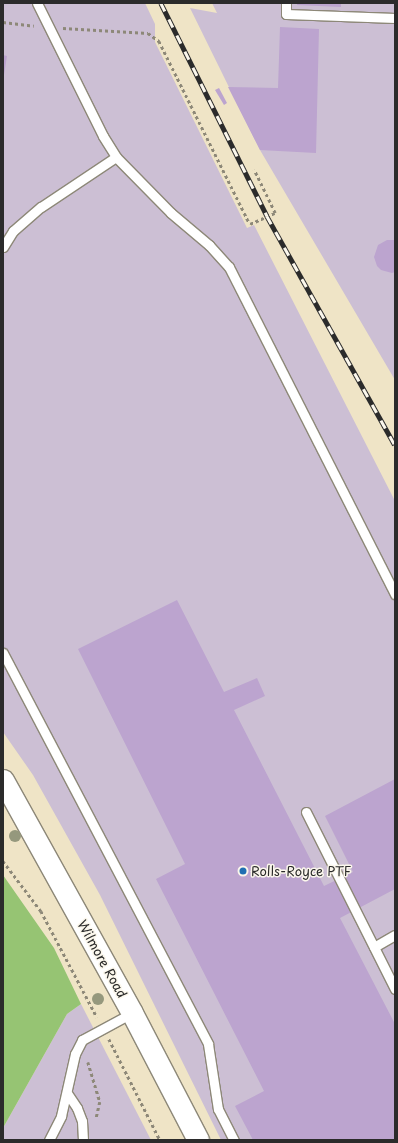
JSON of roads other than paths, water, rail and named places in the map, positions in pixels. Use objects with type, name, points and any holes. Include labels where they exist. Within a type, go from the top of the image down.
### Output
[{"type":"street","name":"Wilmore Road","points":[[3,780],[132,1013],[198,1140]]},
{"type":"lane","points":[[37,3],[103,136],[116,157],[171,214],[209,245],[229,267],[395,594]]},
{"type":"lane","points":[[286,3],[286,14],[395,18]]},
{"type":"lane","points":[[3,246],[13,231],[42,207],[116,157]]},
{"type":"lane","points":[[3,653],[208,1044],[218,1109],[234,1140]]},
{"type":"lane","points":[[306,812],[395,989]]},
{"type":"lane","points":[[374,947],[395,935]]},
{"type":"lane","points":[[49,1140],[61,1116],[75,1054],[82,1040],[132,1013]]},
{"type":"lane","points":[[67,1093],[77,1108],[82,1120],[83,1140]]},
{"type":"railway","points":[[161,3],[267,216],[395,445]]},
{"type":"place","name":"Rolls-Royce PTF","points":[[243,871]]}]
